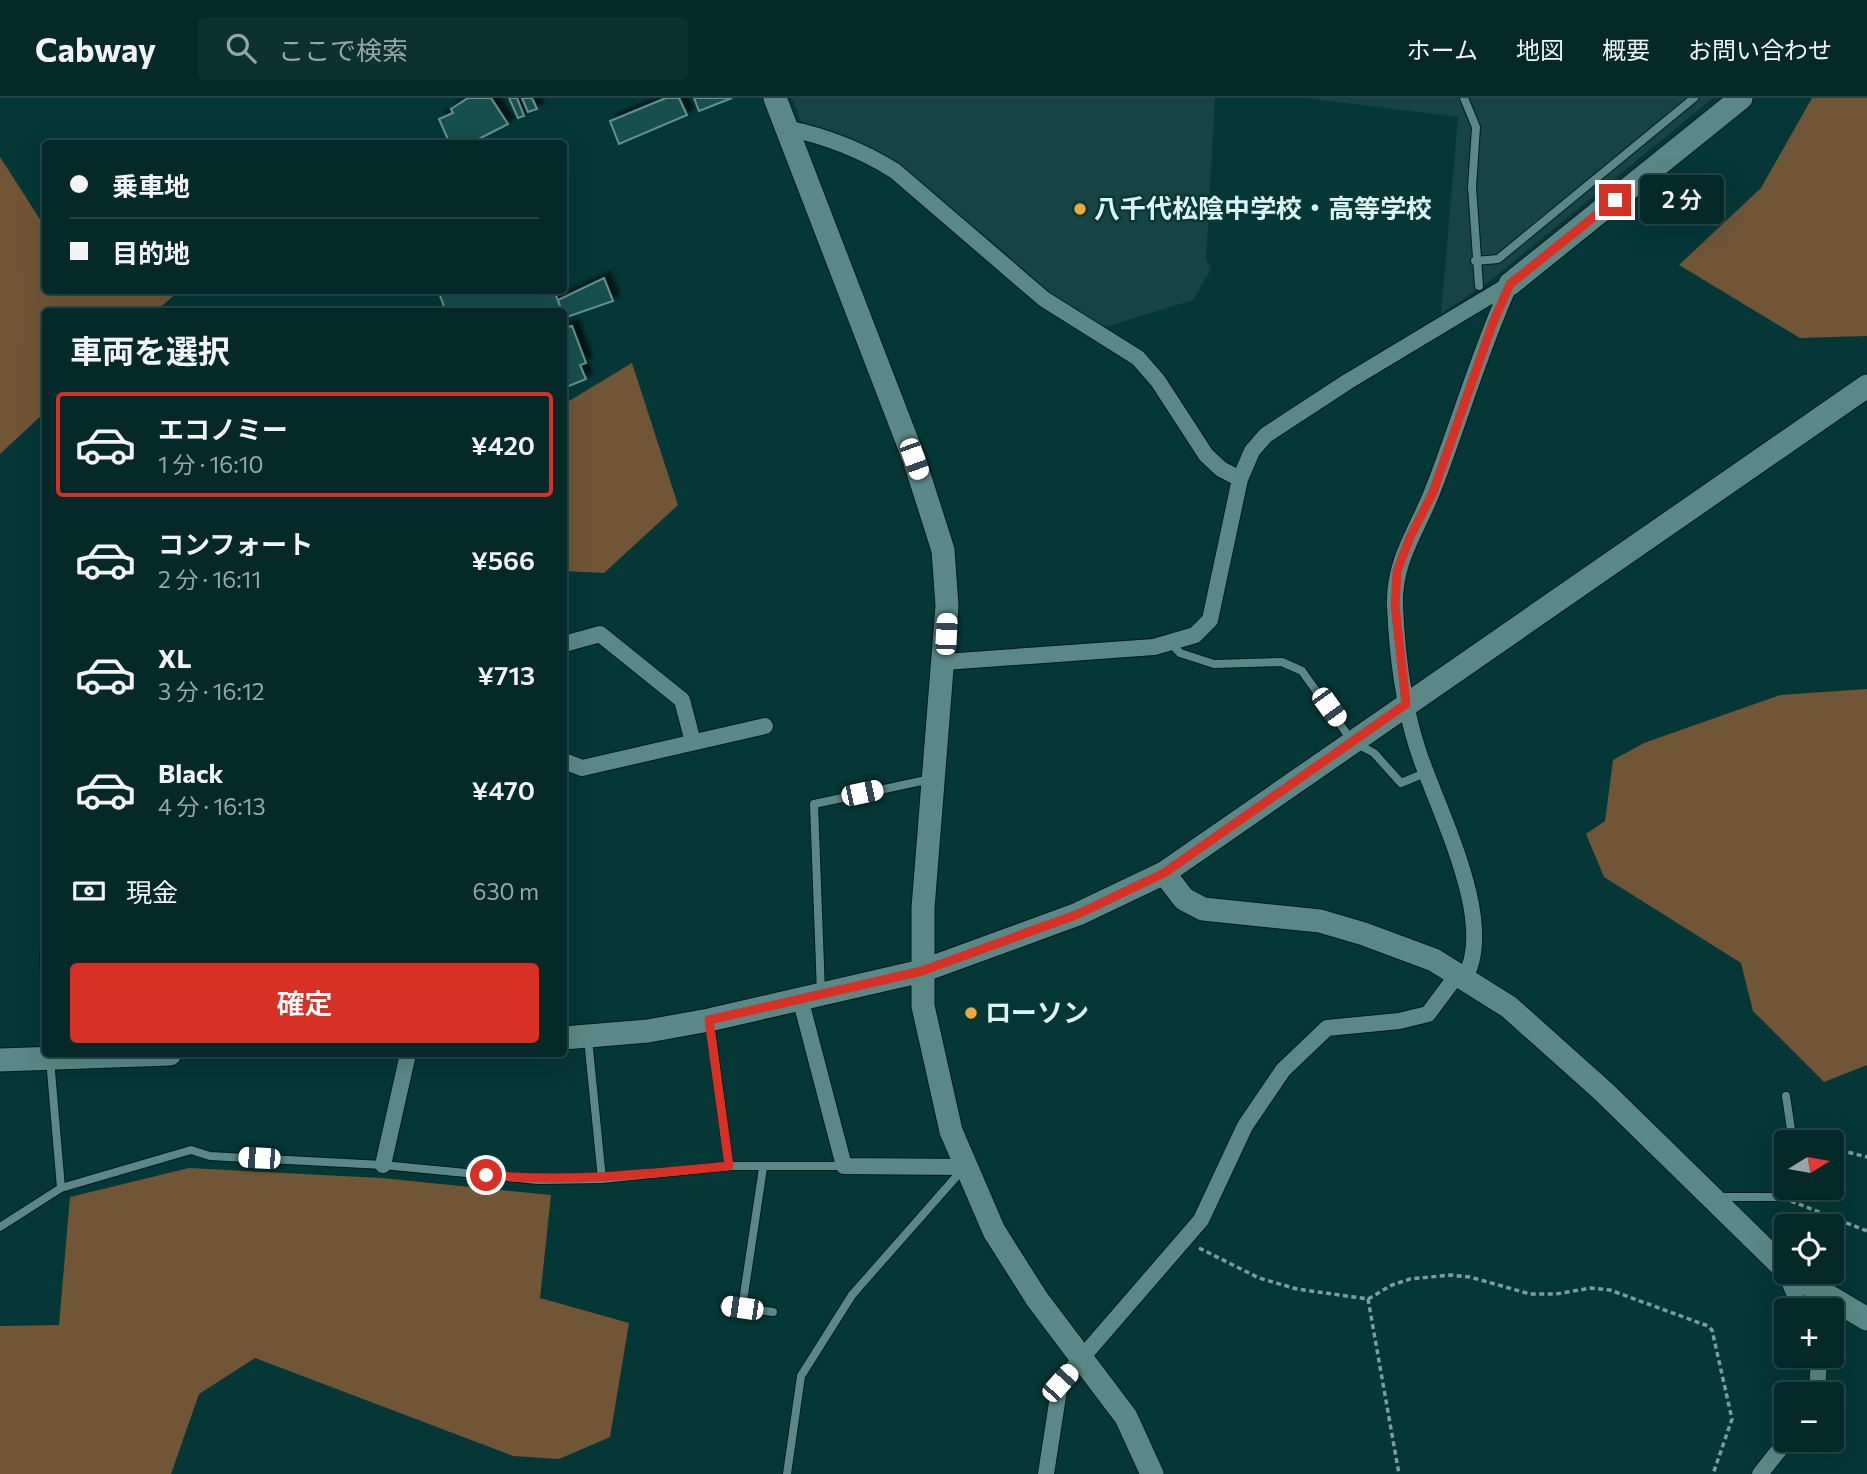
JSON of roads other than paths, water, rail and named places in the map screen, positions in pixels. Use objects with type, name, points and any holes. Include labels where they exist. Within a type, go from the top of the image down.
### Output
[{"type":"street","points":[[775,98],[932,509],[943,550],[946,595],[944,662],[923,908],[923,1006],[934,1070],[951,1131],[994,1231],[1037,1299],[1126,1417],[1152,1474]]},
{"type":"street","points":[[944,662],[1171,643],[1195,635],[1210,620],[1245,463],[1266,435],[1347,382],[1510,284],[1741,98]]},
{"type":"street","points":[[786,128],[820,135],[869,154],[895,171],[1044,299],[1138,358],[1158,381],[1206,455],[1221,469],[1240,479]]},
{"type":"street","points":[[1046,1474],[1060,1383],[1200,1220],[1245,1126],[1283,1070],[1312,1039],[1327,1028],[1399,1021],[1428,1014],[1470,970],[1476,935],[1465,875],[1425,773],[1406,704],[1395,605],[1397,571],[1410,537],[1433,492],[1492,325],[1510,284]]},
{"type":"street","points":[[570,1035],[648,1031],[709,1020],[922,971],[1078,914],[1164,873],[1867,386]]},
{"type":"street","points":[[567,643],[600,634],[682,700],[693,742]]},
{"type":"street","points":[[567,762],[582,768],[765,726]]},
{"type":"street","points":[[1164,873],[1184,899],[1203,909],[1320,921],[1434,960],[1509,1007],[1548,1039],[1774,1259]]},
{"type":"street","points":[[811,995],[844,1166],[965,1167]]},
{"type":"street","points":[[0,1060],[42,1057]]},
{"type":"street","points":[[383,1165],[407,1057]]},
{"type":"street","points":[[1808,1284],[1867,1319]]},
{"type":"street","points":[[1760,1474],[1777,1452]]},
{"type":"lane","points":[[1464,98],[1476,127],[1472,187],[1475,261],[1479,286]]},
{"type":"lane","points":[[1475,261],[1499,259],[1694,98]]},
{"type":"lane","points":[[1171,643],[1180,653],[1214,664],[1282,662],[1302,671],[1352,741],[1374,753],[1401,783],[1425,773]]},
{"type":"lane","points":[[811,995],[814,804],[934,778]]},
{"type":"lane","points":[[709,1020],[729,1166]]},
{"type":"lane","points":[[570,1035],[602,1179]]},
{"type":"lane","points":[[50,1057],[61,1188]]},
{"type":"lane","points":[[1786,1096],[1791,1130]]},
{"type":"lane","points":[[0,1227],[61,1188],[191,1150],[210,1156],[383,1165],[538,1180],[602,1179],[729,1166],[844,1166]]},
{"type":"lane","points":[[787,1474],[801,1376],[852,1295],[965,1167]]},
{"type":"lane","points":[[742,1308],[763,1168]]},
{"type":"lane","points":[[1710,1197],[1774,1197]]},
{"type":"lane","points":[[724,1306],[772,1312]]},
{"type":"place","name":"八千代松陰中学校・高等学校","points":[[1080,209]]},
{"type":"place","name":"ローソン","points":[[971,1013]]}]
